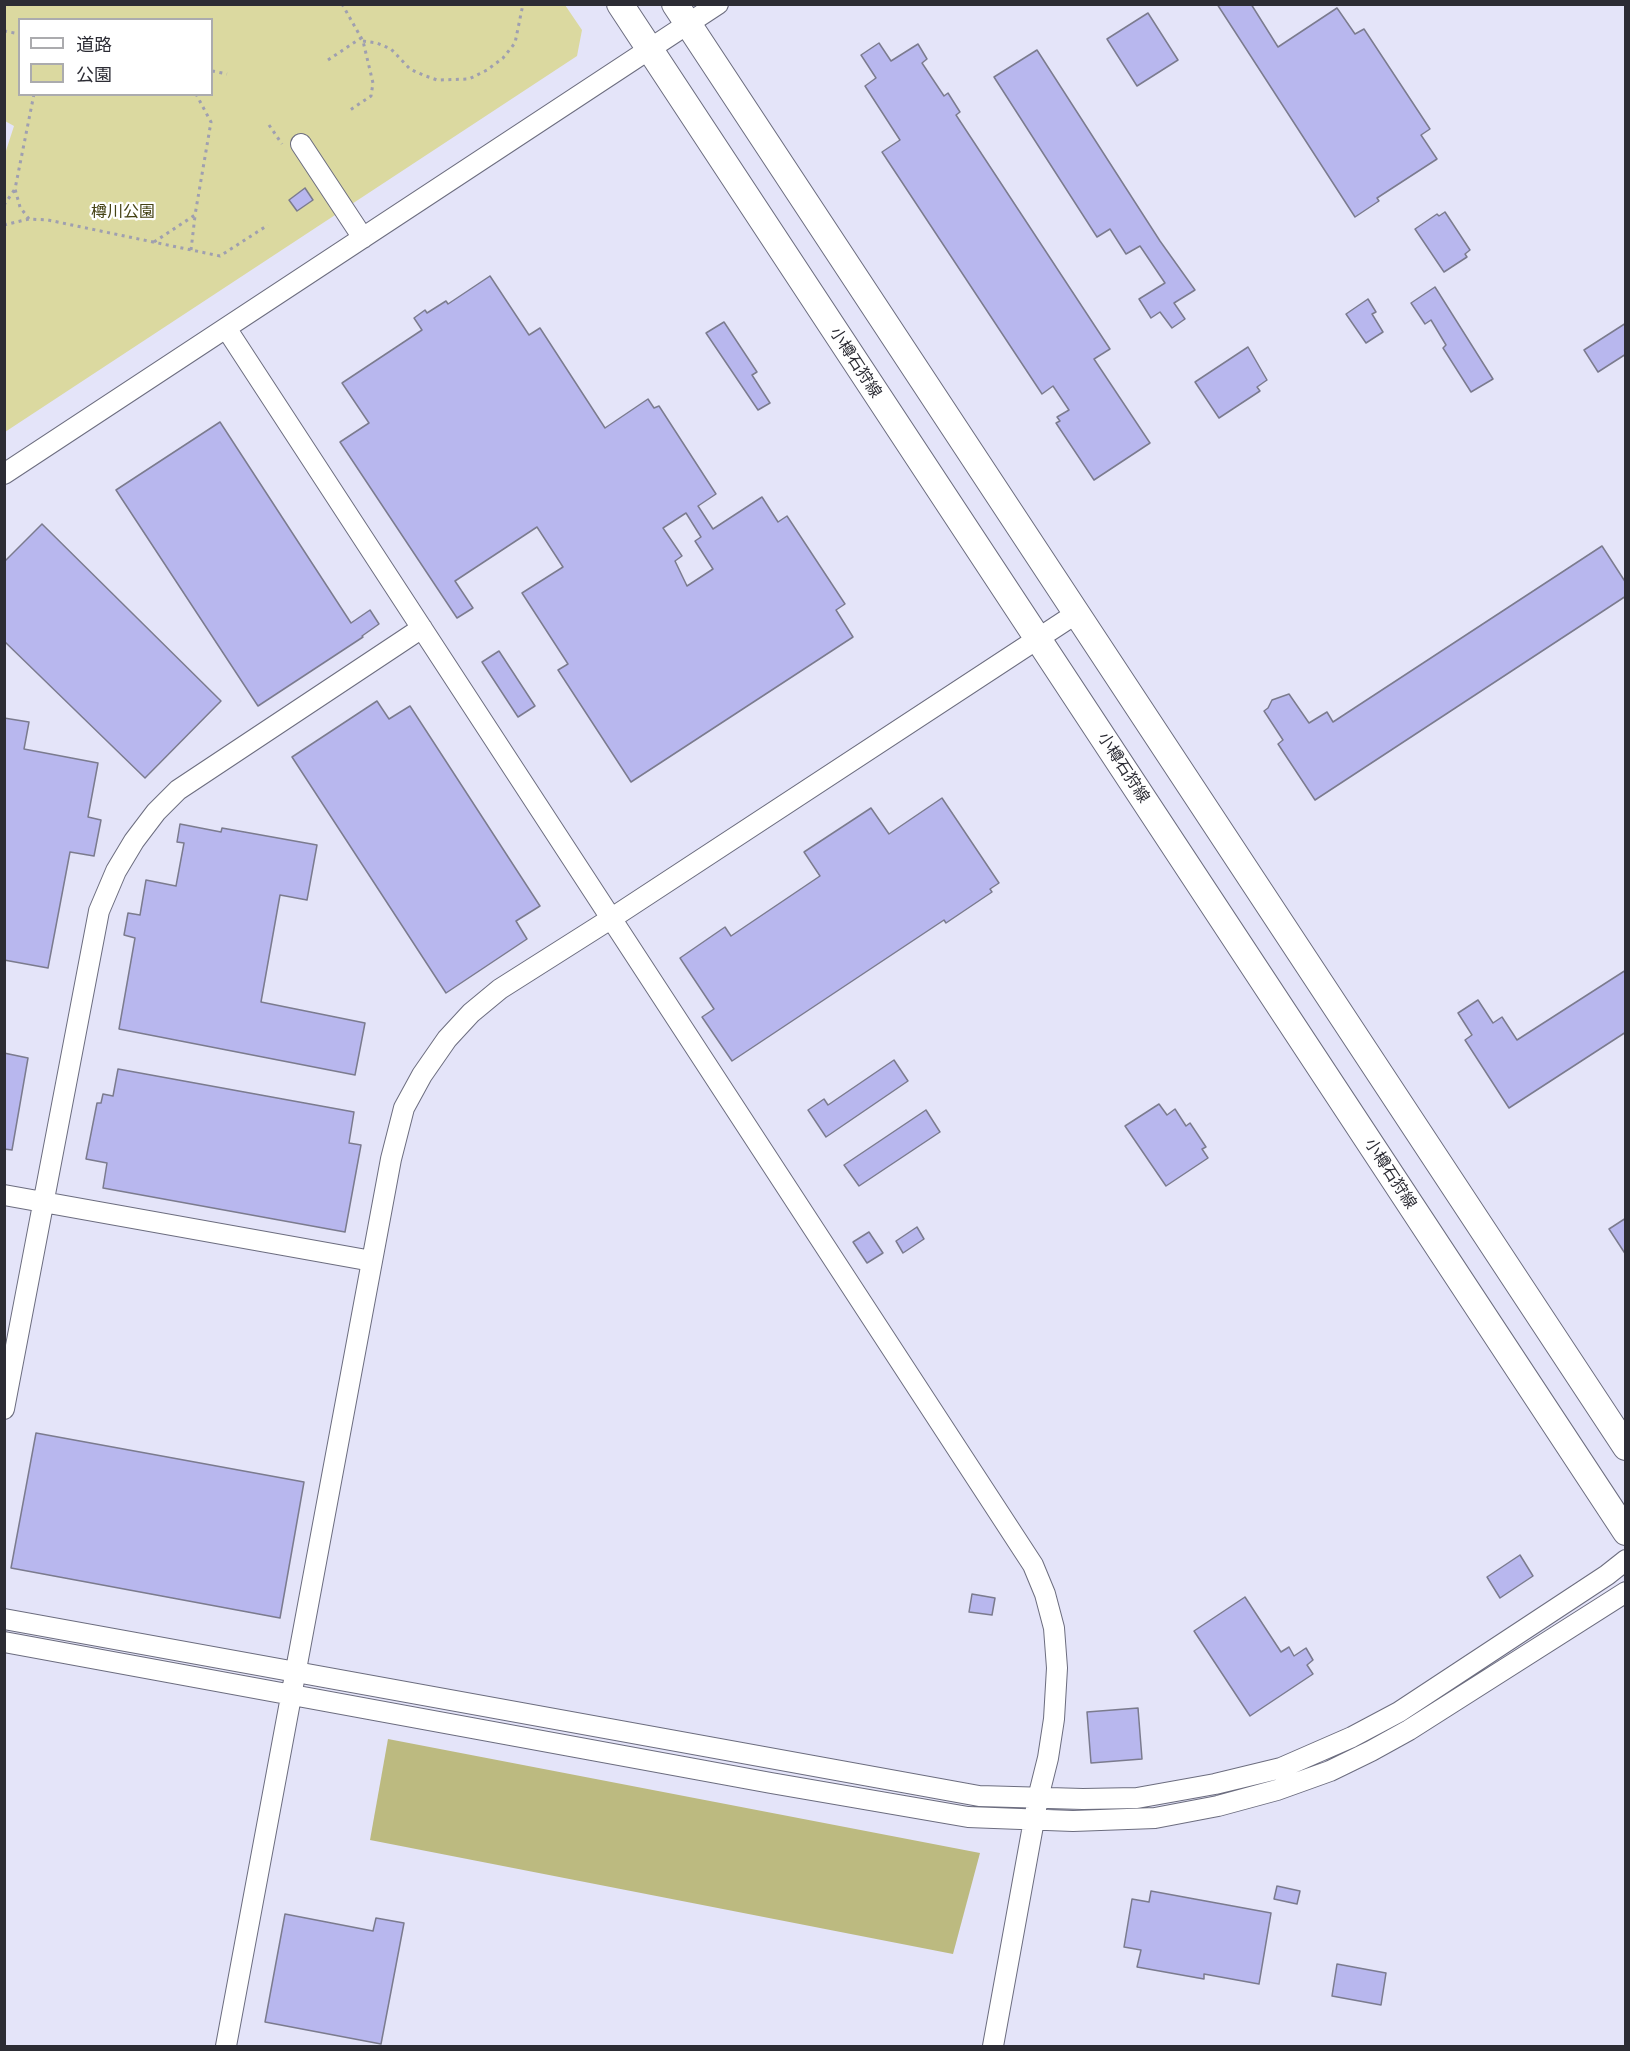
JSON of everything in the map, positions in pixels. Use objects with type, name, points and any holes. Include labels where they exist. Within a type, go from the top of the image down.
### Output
[{"type":"main road","name":"小樽石狩線","points":[[620,4],[1626,1532]]},
{"type":"main road","points":[[682,14],[1626,1448]]},
{"type":"street","points":[[4,474],[650,51],[682,14],[718,4]]},
{"type":"street","points":[[301,144],[363,238]]},
{"type":"street","points":[[226,328],[1033,1565],[1045,1594],[1054,1628],[1057,1668],[1054,1719],[993,2046]]},
{"type":"street","points":[[226,2046],[391,1159],[404,1108],[422,1075],[441,1048],[471,1013],[500,989],[1077,613]]},
{"type":"street","points":[[4,1409],[99,911],[116,871],[134,841],[156,812],[178,790],[422,628]]},
{"type":"street","points":[[4,1195],[372,1261]]},
{"type":"street","points":[[4,1619],[979,1796],[1137,1798],[1215,1784],[1281,1768],[1352,1737],[1399,1712],[1607,1575],[1626,1560]]},
{"type":"street","points":[[4,1642],[759,1781],[968,1816],[1073,1821],[1155,1818],[1218,1806],[1277,1790],[1330,1772],[1408,1730],[1626,1592]]},
{"type":"path","points":[[342,4],[362,39],[373,83],[371,96],[350,110]]},
{"type":"path","points":[[328,60],[362,39],[391,49],[410,69],[423,75],[437,80],[469,79],[487,70],[503,58],[515,43],[524,4]]},
{"type":"path","points":[[213,70],[227,74]]},
{"type":"path","points":[[4,204],[15,189],[34,96]]},
{"type":"path","points":[[191,250],[211,122],[197,96]]},
{"type":"path","points":[[15,189],[20,207],[29,219]]},
{"type":"path","points":[[154,242],[195,214]]},
{"type":"path","points":[[4,225],[29,219],[48,220],[220,256],[268,225]]},
{"type":"green space","name":"樽川公園","points":[[5,5],[565,5],[582,30],[577,56],[5,432],[4,157],[14,126],[5,121]]},
{"type":"shaded area","points":[[388,1739],[980,1853],[953,1954],[370,1840]]},
{"type":"building","points":[[1217,4],[1251,4],[1278,47],[1337,8],[1355,34],[1364,29],[1430,129],[1421,135],[1437,159],[1377,198],[1379,201],[1355,217]]},
{"type":"building","points":[[1148,13],[1178,60],[1137,86],[1107,39]]},
{"type":"building","points":[[879,43],[891,61],[918,44],[927,59],[922,63],[944,96],[948,93],[960,112],[956,115],[1110,349],[1094,359],[1150,443],[1094,480],[1056,423],[1060,421],[1057,417],[1069,410],[1053,386],[1042,394],[882,152],[900,140],[865,86],[876,78],[861,55]]},
{"type":"building","points":[[1037,50],[1160,241],[1195,290],[1174,303],[1185,319],[1172,328],[1160,312],[1151,318],[1139,299],[1165,283],[1140,246],[1126,254],[1110,229],[1097,237],[994,77]]},
{"type":"building","points":[[305,188],[313,200],[297,211],[289,200]]},
{"type":"building","points":[[1445,212],[1470,250],[1465,254],[1467,257],[1444,272],[1415,229],[1437,214],[1439,216]]},
{"type":"building","points":[[490,276],[529,335],[540,328],[605,428],[648,399],[654,408],[659,406],[716,494],[698,506],[713,529],[762,497],[778,522],[787,516],[845,604],[836,610],[853,637],[631,782],[558,670],[568,664],[522,593],[563,567],[537,527],[455,581],[473,608],[457,618],[340,442],[369,423],[342,383],[422,330],[414,318],[425,310],[427,313],[446,301],[448,304]],"holes":[[[686,513],[701,537],[695,541],[713,569],[687,586],[675,561],[682,556],[663,528]]]},
{"type":"building","points":[[1435,287],[1493,379],[1471,392],[1443,348],[1446,345],[1431,320],[1425,324],[1411,303]]},
{"type":"building","points":[[1368,299],[1376,312],[1372,314],[1383,332],[1366,343],[1346,314]]},
{"type":"building","points":[[724,322],[757,372],[752,375],[770,403],[758,410],[706,333]]},
{"type":"building","points":[[1626,323],[1626,354],[1598,372],[1584,350]]},
{"type":"building","points":[[1248,347],[1267,380],[1257,387],[1260,391],[1219,418],[1195,382]]},
{"type":"building","points":[[220,422],[351,623],[370,610],[379,624],[258,706],[116,490]]},
{"type":"building","points":[[42,524],[221,701],[145,778],[4,641],[4,562]]},
{"type":"building","points":[[1602,546],[1626,583],[1626,596],[1315,800],[1278,744],[1283,740],[1264,711],[1272,700],[1289,694],[1309,723],[1327,712],[1333,722]]},
{"type":"building","points":[[499,651],[535,706],[518,717],[482,662]]},
{"type":"building","points":[[377,701],[389,719],[410,706],[540,906],[516,921],[527,939],[446,993],[292,757]]},
{"type":"building","points":[[4,718],[29,722],[24,749],[98,763],[88,817],[101,820],[94,856],[70,852],[48,968],[4,960]]},
{"type":"building","points":[[942,798],[999,883],[990,889],[992,892],[946,923],[944,920],[732,1061],[702,1017],[714,1009],[680,958],[725,927],[731,936],[820,876],[804,852],[871,808],[889,834]]},
{"type":"building","points":[[180,824],[221,832],[222,828],[317,845],[307,900],[280,895],[261,1002],[365,1023],[355,1075],[119,1029],[135,938],[124,935],[128,913],[140,915],[146,880],[176,886],[184,843],[177,842]]},
{"type":"building","points":[[1626,970],[1626,1032],[1509,1108],[1465,1040],[1472,1035],[1458,1013],[1478,1000],[1493,1023],[1502,1017],[1517,1040]]},
{"type":"building","points":[[4,1053],[28,1058],[12,1150],[4,1149]]},
{"type":"building","points":[[894,1060],[908,1081],[826,1137],[808,1110],[824,1099],[828,1105]]},
{"type":"building","points":[[118,1069],[354,1112],[349,1143],[361,1145],[345,1232],[103,1188],[107,1163],[86,1159],[97,1103],[101,1103],[103,1094],[113,1096]]},
{"type":"building","points":[[1159,1104],[1167,1115],[1175,1109],[1186,1126],[1190,1123],[1206,1147],[1202,1149],[1208,1158],[1166,1186],[1125,1126]]},
{"type":"building","points":[[926,1110],[940,1132],[859,1186],[844,1165]]},
{"type":"building","points":[[1626,1218],[1626,1255],[1609,1229]]},
{"type":"building","points":[[917,1227],[924,1239],[903,1253],[896,1241]]},
{"type":"building","points":[[869,1232],[883,1253],[867,1263],[853,1242]]},
{"type":"building","points":[[36,1433],[304,1482],[280,1618],[11,1568]]},
{"type":"building","points":[[1520,1555],[1533,1576],[1500,1598],[1487,1577]]},
{"type":"building","points":[[972,1594],[995,1598],[992,1615],[969,1612]]},
{"type":"building","points":[[1245,1597],[1281,1652],[1289,1647],[1294,1656],[1306,1648],[1313,1660],[1307,1665],[1313,1674],[1250,1716],[1194,1631]]},
{"type":"building","points":[[1138,1708],[1142,1759],[1091,1763],[1087,1712]]},
{"type":"building","points":[[1277,1886],[1300,1891],[1297,1904],[1274,1899]]},
{"type":"building","points":[[1151,1891],[1271,1913],[1259,1984],[1204,1974],[1204,1979],[1137,1967],[1141,1950],[1124,1947],[1132,1899],[1149,1902]]},
{"type":"building","points":[[285,1914],[373,1931],[376,1918],[404,1923],[381,2044],[265,2022]]},
{"type":"building","points":[[1337,1964],[1386,1973],[1381,2005],[1332,1996]]}]
